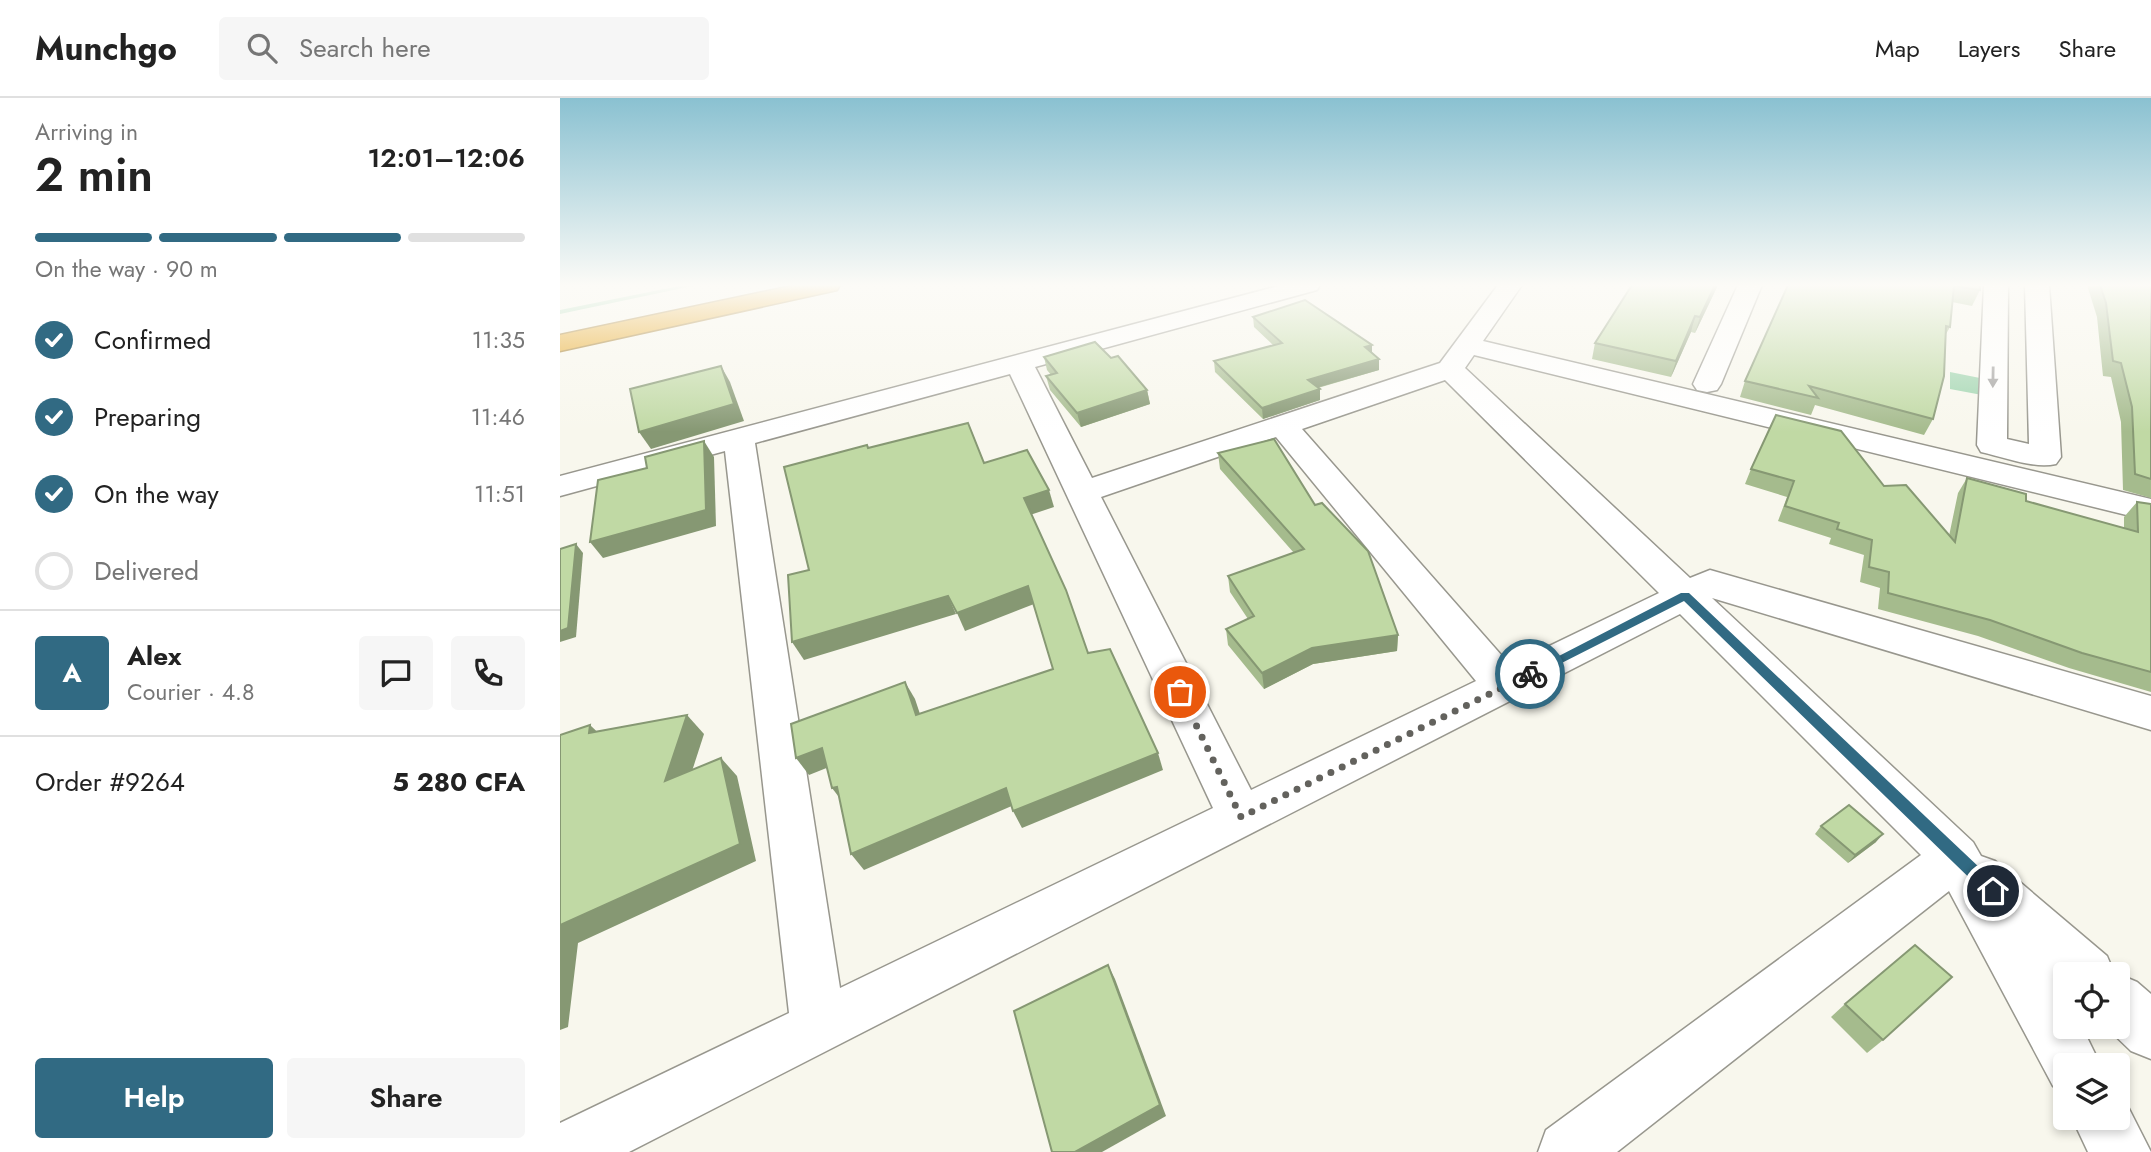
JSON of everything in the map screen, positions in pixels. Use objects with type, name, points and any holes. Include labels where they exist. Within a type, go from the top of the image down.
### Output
[{"type":"highway","points":[[560,343],[601,334]]},
{"type":"street","points":[[560,486],[1018,361],[1102,334]]},
{"type":"street","points":[[1084,492],[1282,425],[1458,357],[1474,334]]},
{"type":"street","points":[[1707,384],[1729,334]]},
{"type":"street","points":[[1995,334],[1992,445],[2045,457],[2039,334]]},
{"type":"street","points":[[1458,357],[2151,510]]},
{"type":"street","points":[[1458,357],[1685,596],[1956,857],[2073,962]]},
{"type":"street","points":[[1018,361],[1241,817]]},
{"type":"street","points":[[1282,425],[1504,686]]},
{"type":"street","points":[[739,437],[818,1027]]},
{"type":"street","points":[[566,1152],[1710,583],[2151,713]]},
{"type":"street","points":[[1956,857],[2066,1053]]},
{"type":"street","points":[[1580,1148],[1956,857]]},
{"type":"street","points":[[2130,1012],[2151,1031]]},
{"type":"street","points":[[2109,1130],[2121,1152]]},
{"type":"shaded area","points":[[1950,372],[1980,378],[1982,395],[1950,389]]},
{"type":"building","points":[[1272,334],[1356,334],[1372,345],[1365,347],[1379,359],[1308,380],[1320,389],[1262,408],[1214,361],[1282,343]]},
{"type":"building","points":[[1601,334],[1687,334],[1676,361],[1595,343]]},
{"type":"building","points":[[1766,334],[1946,334],[1944,376],[1933,419],[1809,386],[1818,398],[1745,381]]},
{"type":"building","points":[[2110,334],[2151,334],[2151,479],[2135,474],[2132,407],[2121,363],[2113,361]]},
{"type":"building","points":[[1095,342],[1111,358],[1118,356],[1147,390],[1077,413],[1046,376],[1057,373],[1044,357]]},
{"type":"building","points":[[721,366],[734,404],[639,432],[630,389]]},
{"type":"building","points":[[1776,415],[1841,431],[1884,486],[1906,485],[1955,542],[1967,478],[2026,494],[2026,501],[2138,532],[2137,502],[2151,504],[2151,672],[2082,653],[1990,620],[1888,593],[1889,572],[1869,567],[1872,540],[1837,529],[1839,523],[1785,506],[1794,481],[1751,469]]},
{"type":"building","points":[[968,423],[984,463],[1027,450],[1049,490],[1024,498],[1066,590],[1088,653],[1110,649],[1158,753],[1013,811],[1006,788],[851,854],[837,787],[832,788],[822,748],[796,758],[791,724],[905,682],[916,715],[1053,669],[1028,586],[957,613],[948,596],[792,642],[788,575],[809,570],[784,467]]},
{"type":"building","points":[[1274,439],[1315,505],[1322,503],[1368,551],[1398,635],[1312,648],[1262,673],[1226,629],[1254,616],[1228,576],[1304,549],[1218,453]]},
{"type":"building","points":[[704,441],[706,510],[590,542],[598,480],[647,468],[645,457]]},
{"type":"building","points":[[576,544],[568,628],[560,631],[560,549]]},
{"type":"building","points":[[687,715],[665,781],[721,758],[740,844],[560,925],[560,735],[590,725],[589,733]]},
{"type":"building","points":[[1849,805],[1883,834],[1855,855],[1821,826]]},
{"type":"building","points":[[1915,945],[1952,977],[1883,1040],[1845,1004]]},
{"type":"building","points":[[1108,965],[1160,1105],[1075,1152],[1052,1152],[1014,1011]]},
{"type":"way so far","points":[[1180,692],[1241,817],[1530,674]]},
{"type":"route","points":[[1530,674],[1685,596],[1993,891]]}]
